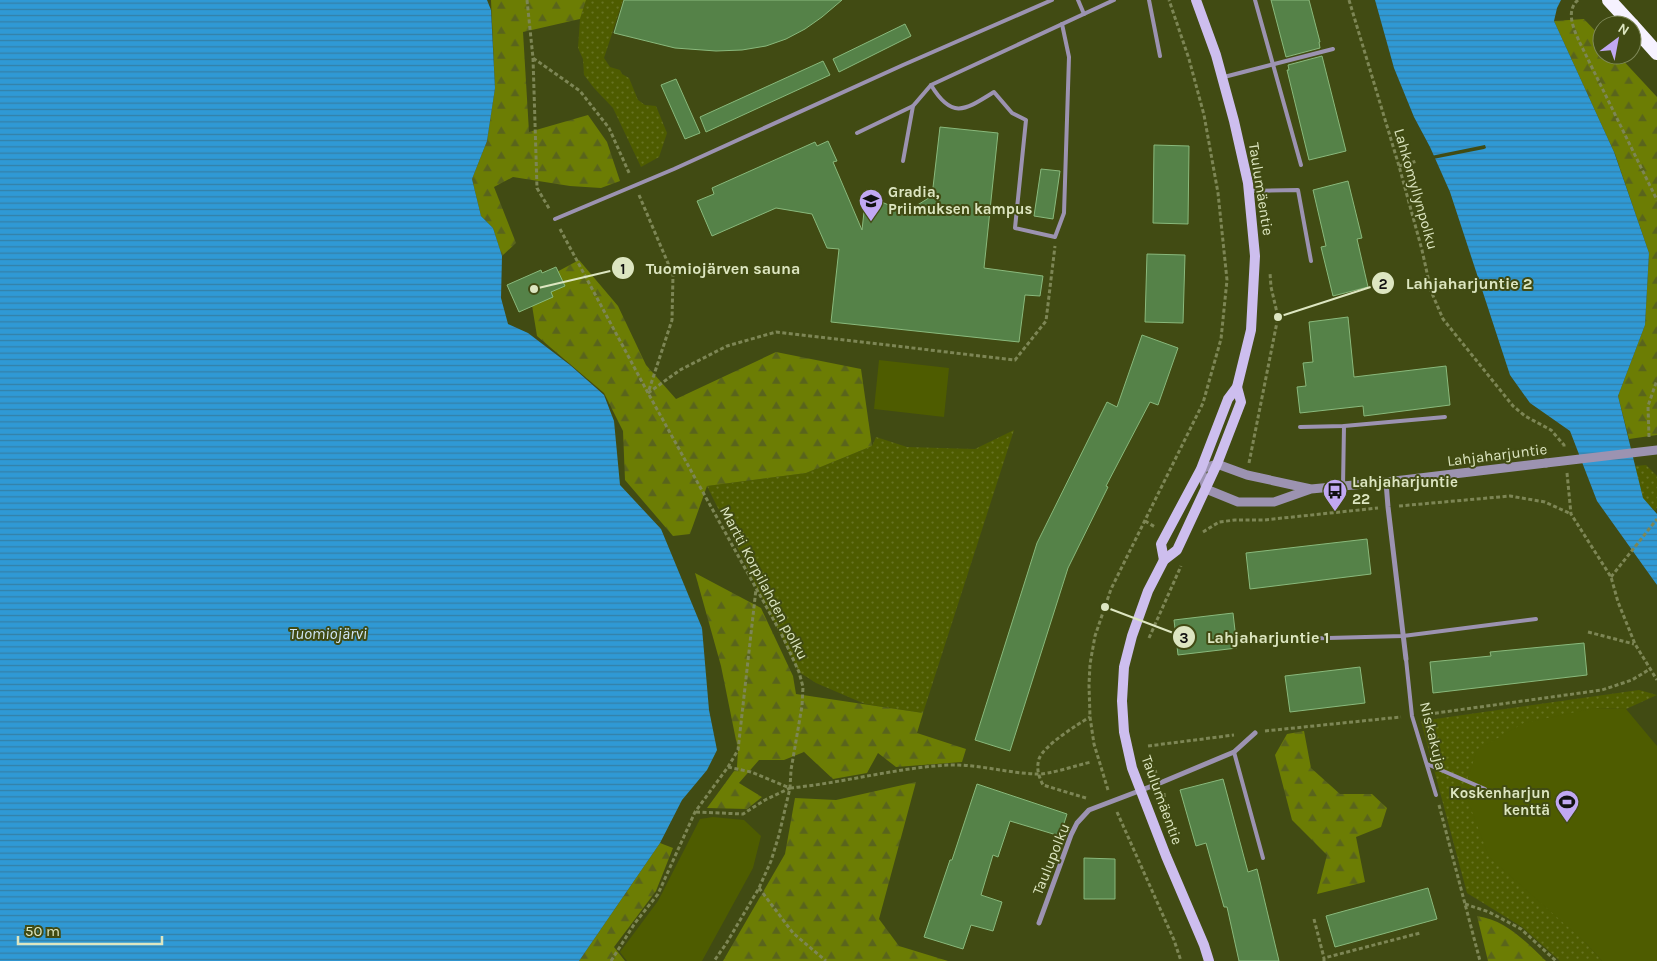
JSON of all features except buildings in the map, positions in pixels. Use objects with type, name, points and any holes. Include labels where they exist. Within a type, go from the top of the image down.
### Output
[{"type":"highway","points":[[1609,0],[1623,15]]},
{"type":"highway","points":[[1642,36],[1657,53]]},
{"type":"main road","name":"Taulumäentie","points":[[1164,560],[1161,544],[1201,470],[1228,399],[1237,387],[1251,330],[1256,256],[1249,192],[1236,130],[1216,55],[1196,0]]},
{"type":"main road","name":"Taulumäentie","points":[[1209,961],[1132,768],[1124,732],[1122,701],[1124,667],[1132,636],[1148,591],[1164,560],[1176,550],[1182,540],[1217,464],[1241,402],[1237,387]]},
{"type":"street","name":"Lahjaharjuntie","points":[[1206,489],[1238,502],[1274,502],[1311,489],[1657,450]]},
{"type":"street","points":[[1206,489],[1201,470],[1217,464]]},
{"type":"street","name":"Lahjaharjuntie","points":[[1217,464],[1247,475],[1311,489]]},
{"type":"street","name":"Niskakuja","points":[[1386,482],[1406,660]]},
{"type":"street","name":"Taulupolku","points":[[1039,923],[1071,835],[1089,810],[1234,752],[1254,733]]},
{"type":"lane","points":[[555,219],[674,169],[1052,0]]},
{"type":"lane","points":[[1078,0],[1084,14]]},
{"type":"lane","points":[[857,133],[913,106],[931,86],[1114,0]]},
{"type":"lane","points":[[1149,0],[1160,56]]},
{"type":"lane","points":[[1255,0],[1300,165]]},
{"type":"lane","points":[[931,86],[939,99],[953,108],[969,108],[994,92],[1012,113],[1026,120],[1015,228],[1055,237],[1064,213],[1068,92],[1068,57],[1062,24]]},
{"type":"lane","points":[[1222,78],[1333,49]]},
{"type":"lane","points":[[903,161],[913,106]]},
{"type":"lane","points":[[1249,192],[1298,190],[1311,261]]},
{"type":"lane","points":[[1300,427],[1344,426],[1445,417]]},
{"type":"lane","points":[[1343,486],[1344,426]]},
{"type":"lane","points":[[1292,639],[1402,636],[1536,619]]},
{"type":"lane","name":"Niskakuja","points":[[1406,660],[1412,716],[1436,795]]},
{"type":"lane","points":[[1234,752],[1263,858]]},
{"type":"lane","points":[[1427,764],[1485,789]]},
{"type":"path","name":"Martti Korpilahden polku","points":[[527,0],[533,58],[537,188],[782,635],[799,672],[803,687],[790,788],[774,852],[759,888],[714,961]]},
{"type":"path","points":[[1169,0],[1189,59],[1204,115],[1218,193],[1226,280],[1222,339],[1203,403],[1111,589],[1095,636],[1089,678],[1090,717],[1094,744],[1112,801],[1174,940],[1181,961]]},
{"type":"path","name":"Lahkomyllynpolku","points":[[1349,0],[1399,166],[1431,291],[1443,318],[1513,406],[1525,416]]},
{"type":"path","points":[[1578,0],[1575,2],[1571,14],[1572,24],[1657,200]]},
{"type":"path","points":[[533,58],[580,91],[609,128],[673,275],[672,320],[648,393]]},
{"type":"path","points":[[1399,166],[1417,160]]},
{"type":"path","points":[[648,393],[680,370],[728,346],[776,332],[1016,360],[1046,321],[1057,231]]},
{"type":"path","points":[[1650,441],[1648,406],[1657,380]]},
{"type":"path","points":[[1182,540],[1191,544],[1204,531],[1219,522],[1235,520],[1264,520],[1510,496],[1545,502],[1571,514],[1611,577],[1634,644],[1657,680]]},
{"type":"path","points":[[1611,577],[1657,519]]},
{"type":"path","points":[[1145,521],[1167,533]]},
{"type":"path","points":[[1148,640],[1183,561]]},
{"type":"path","points":[[611,961],[635,923],[658,894],[695,812],[738,750],[756,588]]},
{"type":"path","points":[[1588,632],[1634,644]]},
{"type":"path","points":[[1148,746],[1288,728],[1412,716],[1602,690],[1632,680],[1651,671],[1657,672]]},
{"type":"path","points":[[1090,717],[1061,735],[1039,757],[1038,775],[1043,786],[1083,798],[1112,801]]},
{"type":"path","points":[[1144,754],[1146,762],[1155,770],[1160,783],[1164,795],[1164,809],[1168,818]]},
{"type":"path","points":[[695,812],[743,814],[765,800],[790,788],[823,785],[918,767],[951,765],[1038,775],[1091,762]]},
{"type":"path","points":[[728,767],[751,772],[790,788]]},
{"type":"path","points":[[1436,795],[1480,961]]},
{"type":"path","points":[[759,888],[793,933],[826,961]]},
{"type":"path","points":[[1465,904],[1489,912],[1520,929],[1556,961]]},
{"type":"path","points":[[1314,919],[1324,960],[1420,933]]},
{"type":"green space","points":[[491,0],[586,0],[580,19],[523,32],[529,132],[588,115],[607,142],[620,181],[601,188],[570,186],[513,177],[494,187],[516,243],[502,256],[493,228],[481,216],[472,179],[487,141],[495,88]]},
{"type":"green space","points":[[586,0],[623,0],[604,58],[610,67],[620,70],[622,74],[629,78],[638,100],[645,105],[656,106],[667,133],[659,157],[641,167],[613,108],[584,75],[583,59],[578,48],[580,19]]},
{"type":"green space","points":[[1584,19],[1592,27],[1592,65],[1627,65],[1657,97],[1657,435],[1629,439],[1618,396],[1645,325],[1649,253],[1615,154],[1554,21]]},
{"type":"green space","points":[[579,260],[618,306],[646,365],[676,399],[776,352],[861,369],[872,446],[806,473],[707,486],[690,534],[673,536],[625,480],[623,431],[604,393],[537,336],[529,287]]},
{"type":"green space","points":[[879,360],[949,368],[944,417],[874,409]]},
{"type":"green space","points":[[1014,430],[923,713],[865,704],[816,683],[799,672],[707,486],[806,473],[872,446],[876,437],[907,447],[975,449]]},
{"type":"green space","points":[[1646,465],[1657,476],[1657,508],[1655,511],[1643,499],[1635,466]]},
{"type":"green space","points":[[695,573],[761,608],[793,676],[796,694],[923,713],[917,733],[966,749],[962,762],[896,767],[878,753],[867,773],[833,779],[804,752],[784,760],[759,760],[739,783],[762,797],[747,809],[707,808],[737,767],[738,750],[721,666]]},
{"type":"green space","points":[[1639,690],[1657,695],[1626,709],[1595,708],[1585,942],[1602,961],[1560,961],[1522,927],[1467,893],[1421,721]]},
{"type":"green space","name":"Koskenharjun kenttä","points":[[1595,708],[1626,709],[1657,746],[1657,961],[1602,961],[1585,942],[1489,857],[1464,790],[1477,750],[1524,723]]},
{"type":"green space","points":[[1304,731],[1311,768],[1340,794],[1372,794],[1387,808],[1381,827],[1356,837],[1365,882],[1317,894],[1327,855],[1292,820],[1275,755],[1287,734]]},
{"type":"green space","points":[[916,782],[879,919],[899,946],[948,961],[723,961],[785,854],[795,798],[836,800]]},
{"type":"green space","points":[[713,817],[744,820],[761,836],[753,868],[702,961],[627,961],[620,952],[658,901],[700,819]]},
{"type":"green space","points":[[660,843],[673,848],[656,891],[614,947],[625,961],[579,961]]},
{"type":"green space","points":[[1477,916],[1487,918],[1506,927],[1523,939],[1546,961],[1488,961]]},
{"type":"water","name":"Tuomiojärvi","points":[[0,0],[487,0],[491,10],[495,88],[487,141],[472,179],[481,216],[493,228],[502,256],[501,298],[508,324],[528,333],[570,365],[604,395],[614,421],[620,485],[661,529],[702,628],[709,710],[717,750],[707,770],[682,800],[660,843],[579,961],[0,961]]},
{"type":"water","points":[[1375,0],[1561,0],[1554,21],[1614,152],[1649,253],[1645,325],[1618,396],[1643,498],[1657,514],[1657,585],[1597,501],[1570,431],[1530,403],[1510,375],[1450,192],[1414,117],[1394,68]]},
{"type":"pier","points":[[1485,145],[1486,148],[1484,149],[1433,159],[1431,156]]},
{"type":"place","name":"Gradia, Priimuksen kampus","points":[[871,222]]},
{"type":"place","name":"Tuomiojärven sauna","points":[[534,289]]},
{"type":"place","name":"Lahjaharjuntie 2","points":[[1278,317]]},
{"type":"place","name":"Lahjaharjuntie 22","points":[[1335,512]]},
{"type":"place","name":"Lahjaharjuntie 1","points":[[1105,607]]},
{"type":"place","name":"Koskenharjun kenttä","points":[[1567,823]]}]
